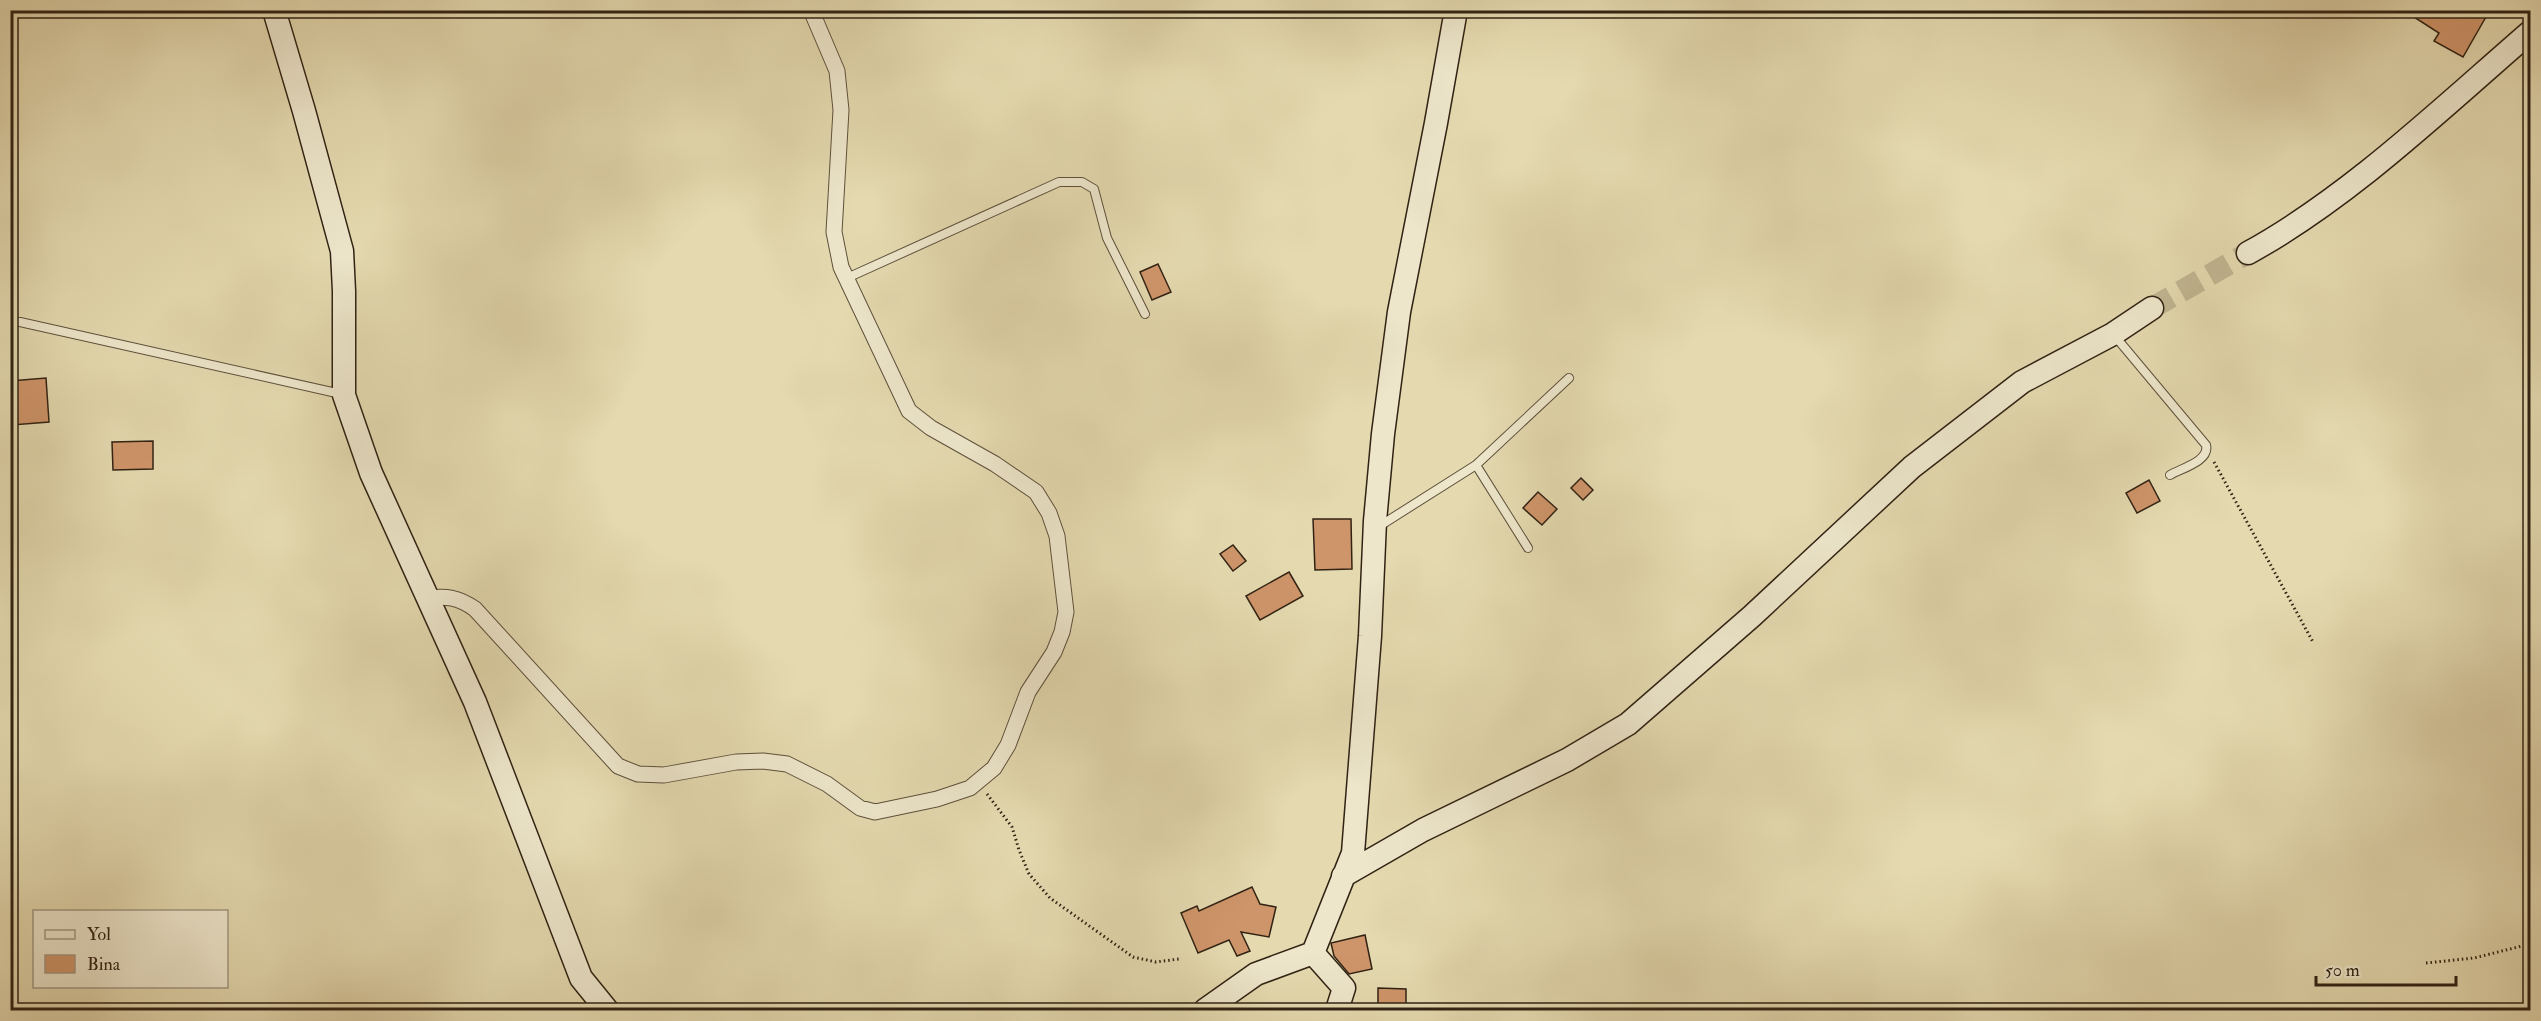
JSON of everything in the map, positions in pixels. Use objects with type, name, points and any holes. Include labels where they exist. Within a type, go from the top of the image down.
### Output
[{"type":"street","points":[[274,10],[342,251],[344,395],[371,473],[475,702],[580,978],[607,1011]]},
{"type":"street","points":[[427,598],[445,596],[461,599],[475,609],[618,766],[638,774],[664,775],[736,762],[763,761],[787,764],[827,784],[860,808],[875,812],[937,799],[973,786],[994,768],[1008,745],[1028,692],[1054,652],[1062,632],[1066,612],[1057,536],[1049,513],[1036,492],[995,464],[931,428],[909,411],[841,267],[834,232],[835,179],[841,110],[837,71],[811,10]]},
{"type":"street","points":[[1205,1011],[1256,974],[1313,953],[1353,853],[1370,636],[1374,529],[1383,435],[1399,312],[1456,10]]},
{"type":"street","points":[[2248,253],[2280,235],[2319,208],[2411,134],[2530,32]]},
{"type":"street","points":[[1343,876],[1423,830],[1567,760],[1628,724],[1752,616],[1912,467],[2022,382],[2113,334],[2152,308]]},
{"type":"street","points":[[1313,953],[1344,988],[1337,1011]]},
{"type":"lane","points":[[847,278],[1059,182],[1082,182],[1094,189],[1107,238],[1145,314]]},
{"type":"lane","points":[[20,322],[344,395]]},
{"type":"lane","points":[[2113,334],[2206,445],[2207,450],[2204,457],[2170,475]]},
{"type":"lane","points":[[1374,529],[1476,465],[1569,378]]},
{"type":"lane","points":[[1476,465],[1528,548]]},
{"type":"path","points":[[2207,450],[2313,642]]},
{"type":"path","points":[[973,786],[991,796],[1003,813],[1012,827],[1018,850],[1029,874],[1050,898],[1133,957],[1156,962],[1179,959]]},
{"type":"path","points":[[2426,963],[2474,958],[2530,944]]},
{"type":"building","points":[[2403,10],[2478,10],[2487,15],[2463,57],[2434,41],[2439,33]]},
{"type":"building","points":[[1158,264],[1171,292],[1152,300],[1140,272]]},
{"type":"building","points":[[46,378],[49,422],[12,425],[10,381]]},
{"type":"building","points":[[153,441],[153,469],[113,470],[112,442]]},
{"type":"building","points":[[1581,478],[1593,490],[1583,500],[1571,488]]},
{"type":"building","points":[[2149,480],[2160,501],[2137,513],[2126,493]]},
{"type":"building","points":[[1538,492],[1557,509],[1542,525],[1523,508]]},
{"type":"building","points":[[1313,519],[1351,519],[1352,569],[1315,570]]},
{"type":"building","points":[[1233,545],[1246,561],[1233,571],[1220,554]]},
{"type":"building","points":[[1289,572],[1303,596],[1260,620],[1246,596]]},
{"type":"building","points":[[1252,887],[1260,904],[1276,907],[1269,937],[1241,932],[1250,951],[1237,956],[1229,940],[1198,953],[1181,913],[1197,906],[1199,911]]},
{"type":"building","points":[[1365,935],[1372,969],[1349,974],[1334,956],[1331,943]]},
{"type":"building","points":[[1378,988],[1406,989],[1406,1009],[1378,1008]]},
{"type":"tunnel","points":[[2152,308],[2248,253]]}]
